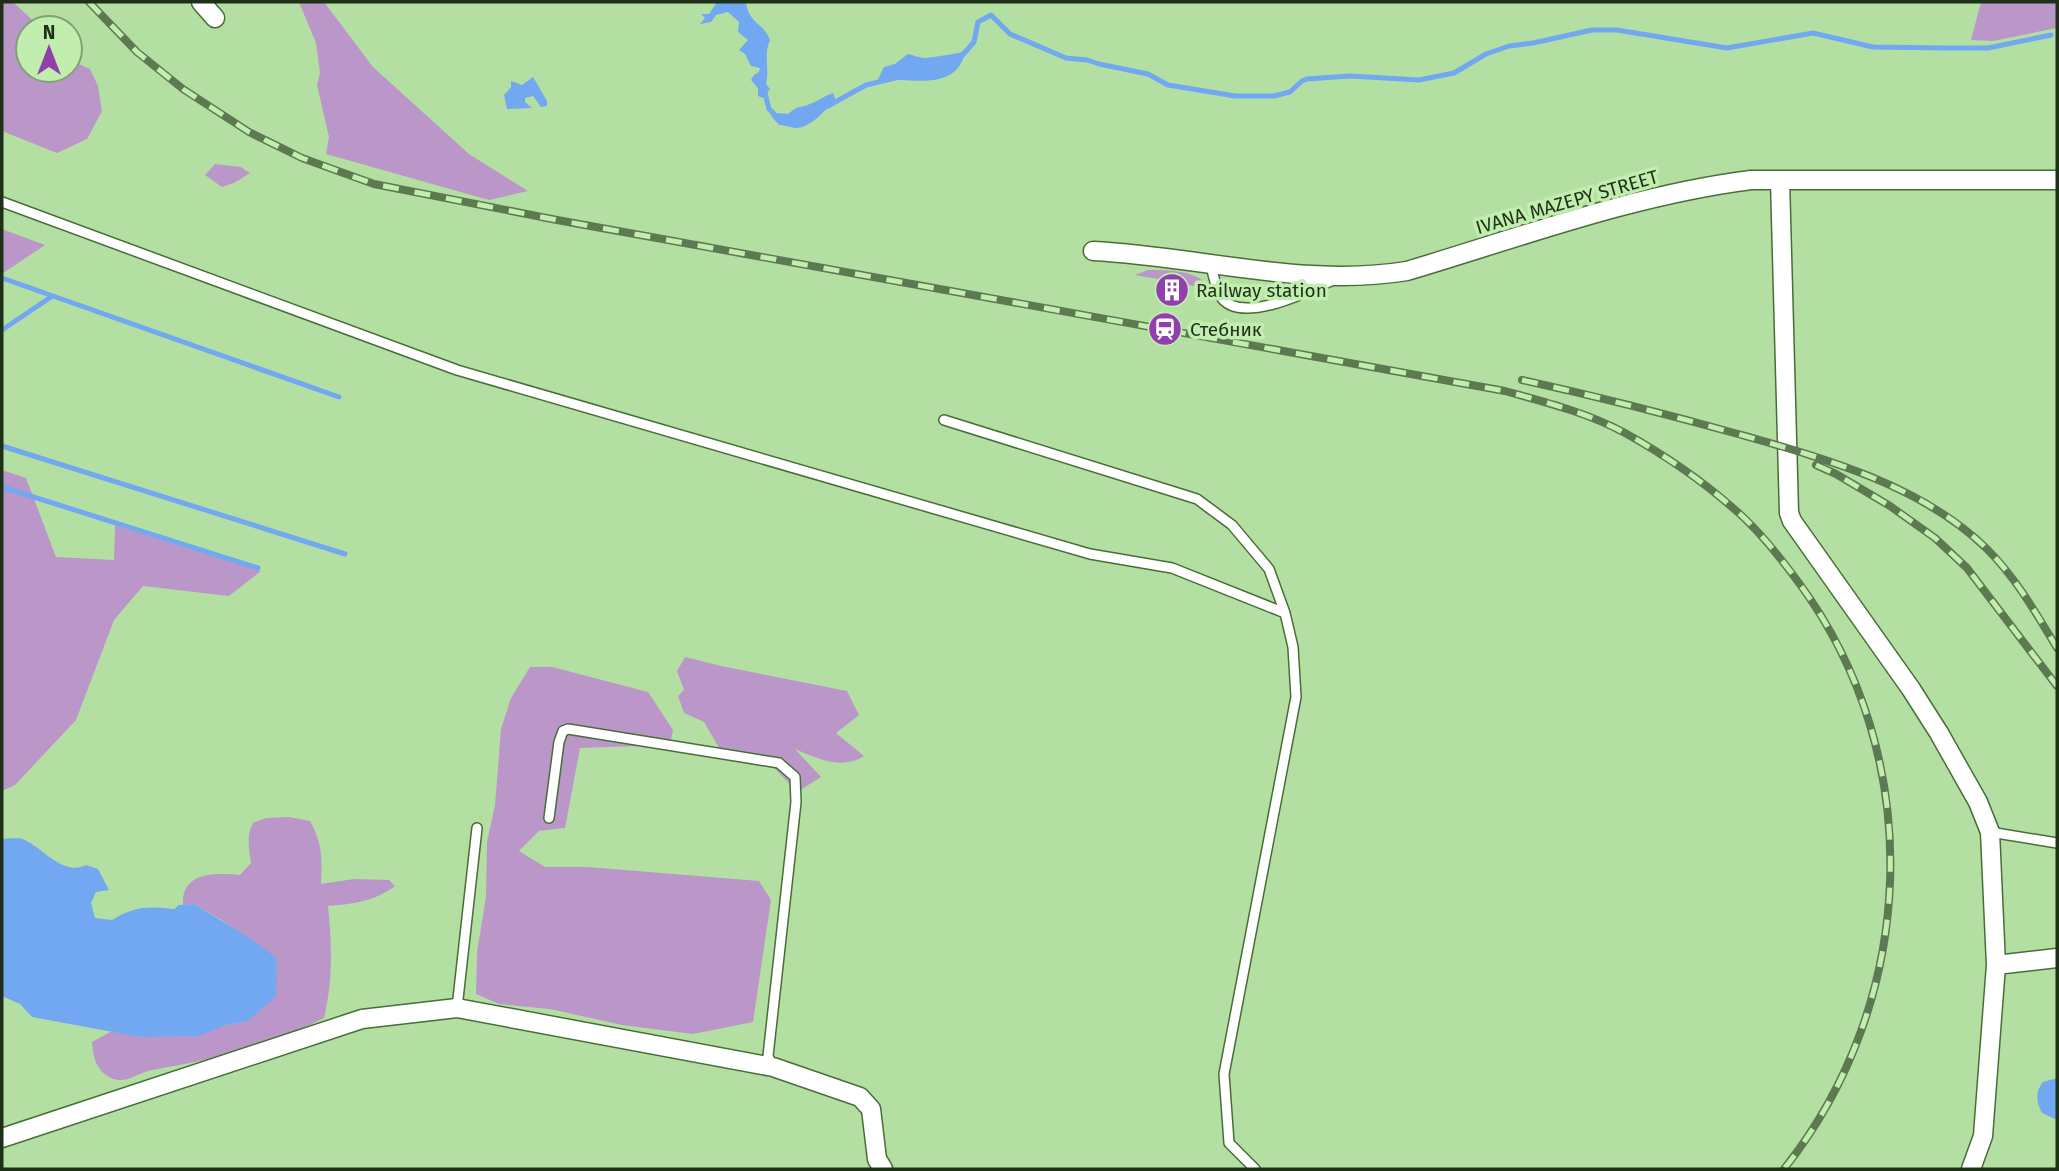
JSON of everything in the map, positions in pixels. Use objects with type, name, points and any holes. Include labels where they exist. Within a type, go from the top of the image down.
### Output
[{"type":"street","points":[[201,2],[215,18]]},
{"type":"street","points":[[1780,180],[1789,513],[1938,733],[1978,802],[1990,832],[1996,965],[1983,1136],[1970,1169]]},
{"type":"street","name":"IVANA MAZEPY STREET","points":[[1093,251],[1341,277],[1380,275],[1408,271],[1654,197],[1740,181],[2057,180]]},
{"type":"street","points":[[1996,965],[2057,958]]},
{"type":"street","points":[[2,1138],[362,1019],[457,1008],[773,1067],[859,1097],[871,1108],[877,1160],[883,1169]]},
{"type":"lane","points":[[2,202],[457,370],[1090,554],[1172,568],[1284,613]]},
{"type":"lane","points":[[1211,265],[1222,298],[1229,304],[1240,307],[1254,307],[1296,298],[1341,277]]},
{"type":"lane","points":[[944,420],[1197,499],[1232,525],[1269,569],[1293,647],[1296,697],[1224,1074],[1229,1143],[1255,1169]]},
{"type":"lane","points":[[549,818],[559,742],[563,731],[568,729],[779,763],[795,777],[796,802],[768,1056],[773,1067]]},
{"type":"lane","points":[[457,1008],[477,828]]},
{"type":"lane","points":[[1990,832],[2057,844]]},
{"type":"shaded area","points":[[2,2],[13,2],[26,14],[14,14],[14,84],[84,84],[84,66],[90,69],[98,86],[102,111],[87,139],[57,153],[2,131]]},
{"type":"shaded area","points":[[299,2],[324,2],[373,67],[469,154],[528,191],[489,200],[326,154],[329,137],[317,85],[320,73],[316,43]]},
{"type":"shaded area","points":[[1981,2],[2057,2],[2057,28],[1993,41],[1971,40]]},
{"type":"shaded area","points":[[215,164],[241,167],[250,173],[222,187],[205,175]]},
{"type":"shaded area","points":[[2,229],[45,245],[3,273]]},
{"type":"shaded area","points":[[1148,270],[1192,275],[1200,278],[1211,290],[1170,279],[1169,281],[1135,275]]},
{"type":"shaded area","points":[[2,470],[26,478],[56,557],[114,560],[115,525],[261,571],[229,596],[143,586],[114,620],[76,720],[15,785],[2,791]]},
{"type":"shaded area","points":[[685,657],[847,691],[859,715],[836,733],[864,756],[839,763],[795,749],[821,777],[797,792],[763,756],[722,753],[704,722],[684,713],[678,696],[684,690],[677,671]]},
{"type":"shaded area","points":[[530,667],[552,667],[648,692],[673,730],[670,745],[580,748],[565,828],[539,831],[519,851],[545,867],[588,867],[759,881],[771,900],[753,1022],[693,1034],[622,1025],[550,1009],[499,1004],[476,994],[477,952],[486,897],[487,842],[495,805],[501,729],[511,698]]},
{"type":"shaded area","points":[[289,817],[310,821],[321,852],[321,884],[354,879],[389,880],[395,886],[363,901],[328,906],[331,962],[324,1018],[282,1037],[218,1057],[147,1071],[122,1080],[106,1075],[96,1063],[92,1042],[112,1031],[140,1037],[248,1021],[275,996],[277,958],[194,904],[183,905],[184,894],[194,880],[211,875],[240,875],[251,863],[249,838],[253,823],[266,818]]},
{"type":"water","points":[[717,2],[746,2],[753,19],[770,40],[766,84],[770,89],[763,98],[758,96],[758,88],[751,80],[760,68],[751,66],[745,54],[739,50],[748,40],[738,32],[739,22],[728,12],[716,15],[711,22],[700,24],[705,18],[701,14],[709,14]]},
{"type":"water","points":[[965,51],[953,73],[942,78],[916,81],[878,79],[884,67],[895,64],[908,54],[925,58]]},
{"type":"water","points":[[533,77],[547,101],[547,106],[541,107],[533,96],[525,98],[525,102],[532,108],[507,109],[504,95],[511,87],[511,81],[522,85]]},
{"type":"water","points":[[833,93],[836,101],[803,127],[779,125],[771,116],[777,113],[788,114]]},
{"type":"water","points":[[2,839],[25,840],[62,865],[86,865],[98,869],[109,890],[96,892],[91,903],[95,918],[112,920],[142,908],[174,909],[179,905],[194,904],[277,958],[276,996],[248,1021],[223,1026],[199,1036],[140,1037],[32,1017],[20,1004],[2,996]]},
{"type":"water","points":[[2057,1078],[2057,1120],[2042,1113],[2037,1097],[2043,1082]]},
{"type":"waterway","points":[[960,58],[974,42],[978,22],[991,15],[1010,34],[1066,58],[1148,74],[1168,85],[1235,96],[1274,96],[1290,92],[1307,79],[1350,76],[1419,80],[1454,73],[1486,54],[1509,46],[1592,30],[1617,30],[1727,48],[1813,33],[1873,47],[1946,48],[1988,48],[2051,35]]},
{"type":"waterway","points":[[828,106],[866,85],[899,77]]},
{"type":"waterway","points":[[764,89],[769,109],[779,119]]},
{"type":"waterway","points":[[2,278],[339,397]]},
{"type":"waterway","points":[[2,330],[51,297]]},
{"type":"waterway","points":[[2,446],[345,554]]},
{"type":"waterway","points":[[2,487],[258,568]]},
{"type":"railway","points":[[89,2],[137,52],[183,89],[249,132],[302,158],[374,184],[557,220],[1505,391],[1596,420],[1625,433],[1681,468],[1720,497],[1751,525],[1799,583],[1841,652],[1870,725],[1886,801],[1890,879],[1882,956],[1861,1031],[1828,1103],[1784,1169]]},
{"type":"railway","points":[[1522,380],[1770,443],[1837,464],[1902,491],[1933,507],[1987,549],[2016,584],[2057,648]]},
{"type":"railway","points":[[1816,465],[1890,506],[1935,538],[1967,568],[2057,686]]},
{"type":"place","name":"Railway station","points":[[1172,290]]},
{"type":"place","name":"Стебник","points":[[1165,329]]}]
